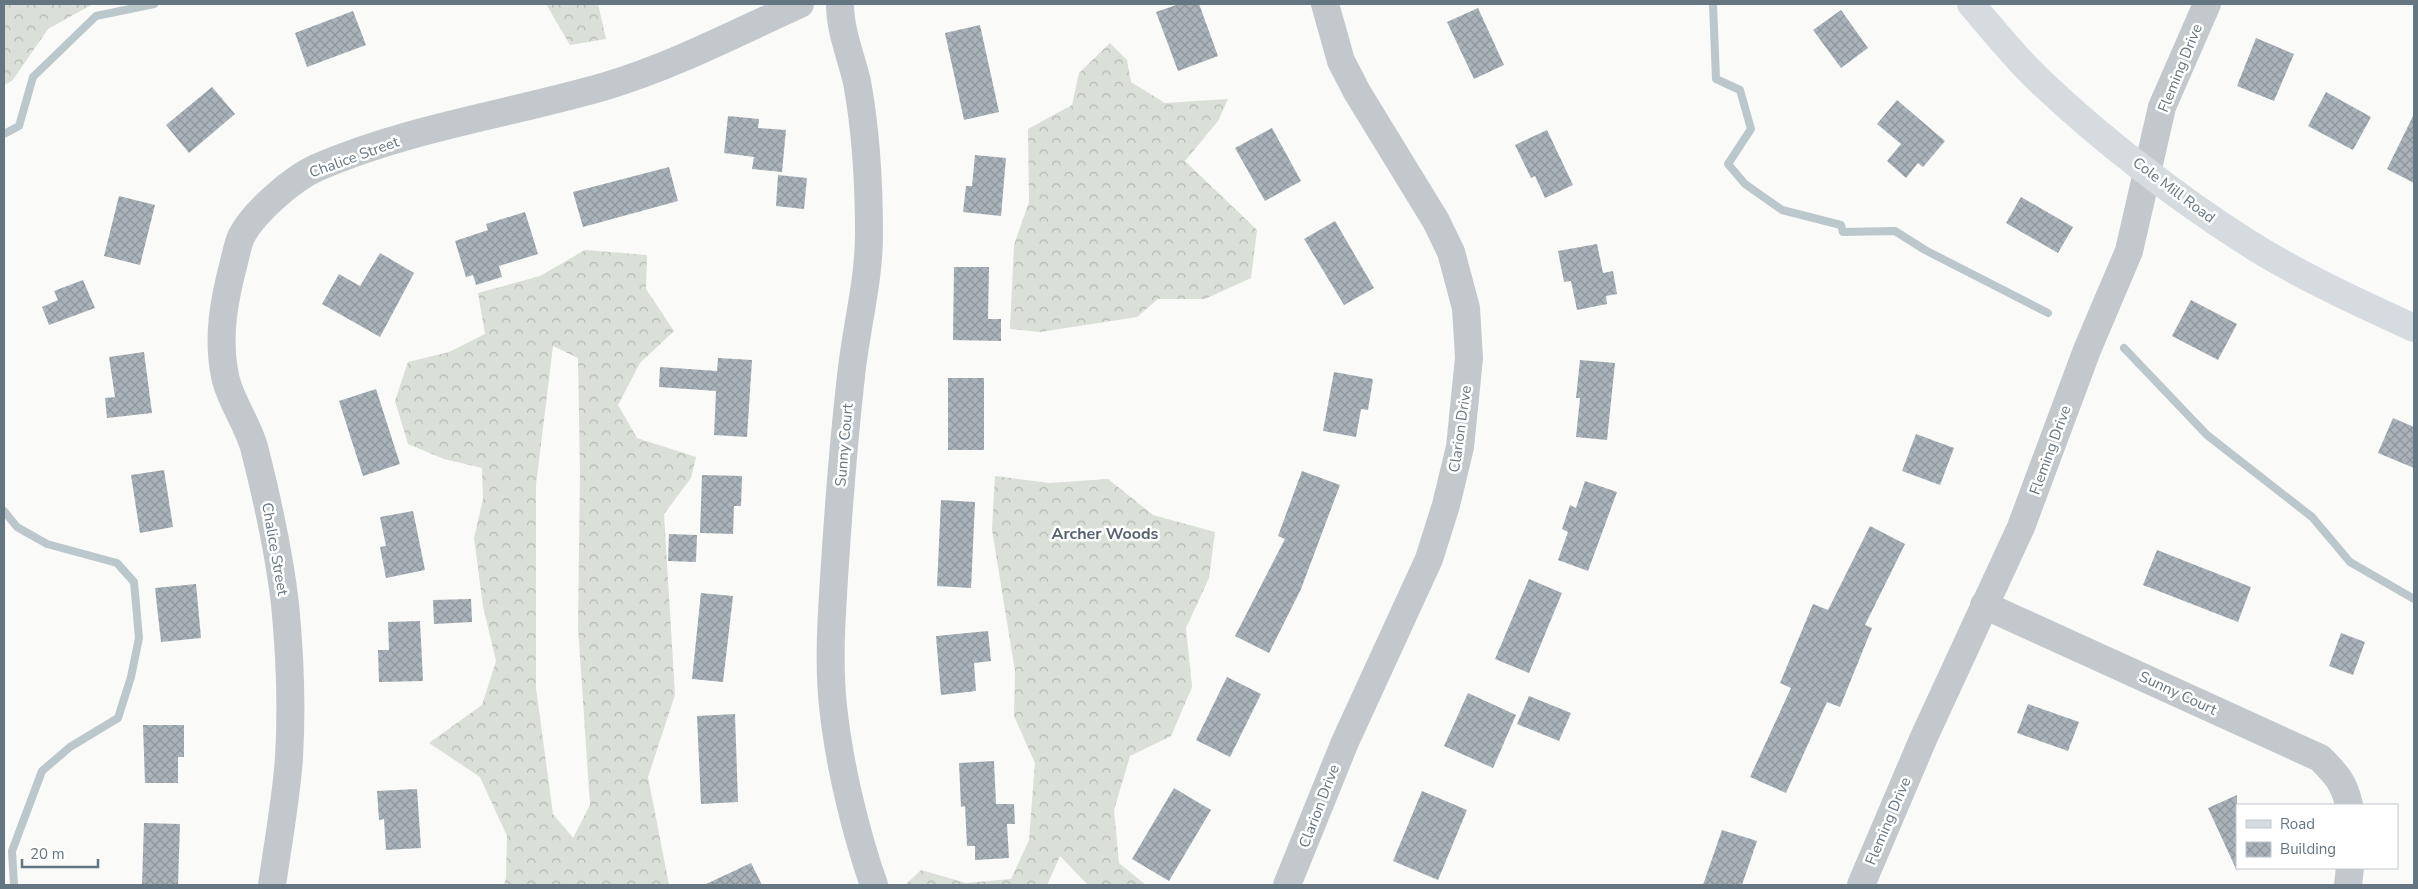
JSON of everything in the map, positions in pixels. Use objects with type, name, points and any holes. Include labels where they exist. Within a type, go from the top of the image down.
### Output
[{"type":"street","name":"Chalice Street","points":[[272,885],[289,760],[290,708],[285,606],[280,568],[256,455],[249,432],[226,379],[222,352],[225,294],[241,237],[274,198],[296,179],[314,169],[353,154],[474,118],[602,87],[653,72],[800,4]]},
{"type":"street","name":"Sunny Court","points":[[840,4],[840,18],[857,83],[867,170],[869,236],[866,286],[852,366],[841,463],[830,642],[833,705],[838,739],[848,790],[874,885]]},
{"type":"street","name":"Clarion Drive","points":[[1287,885],[1344,742],[1429,559],[1446,505],[1460,447],[1469,358],[1466,308],[1451,252],[1436,221],[1353,84],[1342,62],[1325,4]]},
{"type":"street","name":"Cole Mill Road","points":[[1971,4],[2040,82],[2077,115],[2190,204],[2247,242],[2311,278],[2414,328]]},
{"type":"street","name":"Fleming Drive","points":[[1861,885],[1924,737],[2021,527],[2087,350],[2129,251],[2162,107],[2207,4]]},
{"type":"street","name":"Sunny Court","points":[[1984,604],[2320,758],[2336,774],[2345,788],[2349,804]]},
{"type":"street","points":[[2348,885],[2350,869]]},
{"type":"green space","points":[[4,4],[93,4],[48,29],[12,81],[4,85]]},
{"type":"green space","points":[[546,4],[598,4],[606,39],[570,45]]},
{"type":"green space","points":[[1110,43],[1127,60],[1131,82],[1165,103],[1228,99],[1218,121],[1185,161],[1257,230],[1251,278],[1205,299],[1158,299],[1137,317],[1040,332],[1010,329],[1014,245],[1029,202],[1028,129],[1072,105],[1079,73]]},
{"type":"green space","points":[[585,250],[647,255],[646,289],[674,331],[640,363],[618,405],[637,438],[696,457],[691,478],[664,514],[675,695],[648,777],[669,885],[504,885],[506,877],[507,836],[480,777],[429,743],[482,705],[496,661],[483,606],[474,538],[483,499],[482,468],[444,459],[408,444],[395,401],[408,362],[449,352],[485,334],[478,293],[540,276]],"holes":[[[553,346],[578,358],[580,474],[578,627],[590,805],[573,838],[553,814],[536,688],[536,485]]]},
{"type":"green space","points":[[995,476],[1049,483],[1108,479],[1153,515],[1215,532],[1209,578],[1186,628],[1192,687],[1171,736],[1130,756],[1114,810],[1119,863],[1146,885],[1088,885],[1060,856],[1047,885],[905,885],[921,870],[966,883],[1011,879],[1029,840],[1035,763],[1014,716],[1015,671],[992,530]]},
{"type":"building","points":[[1179,4],[1199,4],[1218,56],[1178,71],[1156,12]]},
{"type":"building","points":[[1478,8],[1504,65],[1474,79],[1447,22]]},
{"type":"building","points":[[1841,10],[1868,48],[1841,68],[1813,30]]},
{"type":"building","points":[[353,11],[366,45],[307,67],[295,33]]},
{"type":"building","points":[[980,25],[999,112],[964,120],[945,33]]},
{"type":"building","points":[[2256,38],[2294,54],[2274,101],[2237,86]]},
{"type":"building","points":[[212,87],[235,114],[189,153],[166,125]]},
{"type":"building","points":[[2326,92],[2371,117],[2353,150],[2308,126]]},
{"type":"building","points":[[1897,100],[1945,141],[1923,167],[1918,163],[1906,178],[1887,161],[1901,144],[1877,124]]},
{"type":"building","points":[[2414,114],[2414,183],[2387,169]]},
{"type":"building","points":[[728,116],[759,119],[758,128],[786,130],[782,172],[752,169],[754,157],[724,153]]},
{"type":"building","points":[[1272,128],[1301,181],[1265,201],[1235,148]]},
{"type":"building","points":[[1547,130],[1573,185],[1545,198],[1535,176],[1531,178],[1515,145]]},
{"type":"building","points":[[975,155],[1006,158],[1001,216],[963,212],[966,186],[972,186]]},
{"type":"building","points":[[669,167],[678,201],[583,227],[573,192]]},
{"type":"building","points":[[778,175],[807,178],[804,209],[776,206]]},
{"type":"building","points":[[119,196],[155,205],[140,265],[104,256]]},
{"type":"building","points":[[2021,197],[2073,227],[2058,253],[2006,223]]},
{"type":"building","points":[[525,212],[538,254],[499,266],[502,277],[476,285],[473,275],[466,277],[455,241],[488,230],[486,224]]},
{"type":"building","points":[[1335,221],[1374,288],[1344,305],[1304,239]]},
{"type":"building","points":[[1597,244],[1603,273],[1613,271],[1617,294],[1606,296],[1607,304],[1577,310],[1571,281],[1564,282],[1558,251]]},
{"type":"building","points":[[380,253],[414,273],[380,337],[322,304],[339,274],[360,286]]},
{"type":"building","points":[[954,267],[989,267],[988,319],[1001,319],[1001,341],[953,340]]},
{"type":"building","points":[[83,280],[95,308],[49,325],[42,307],[58,300],[54,291]]},
{"type":"building","points":[[2191,300],[2237,324],[2218,360],[2172,336]]},
{"type":"building","points":[[144,352],[152,413],[107,418],[105,398],[115,397],[109,357]]},
{"type":"building","points":[[718,358],[752,360],[747,437],[714,435],[716,391],[659,387],[660,367],[717,371]]},
{"type":"building","points":[[1580,360],[1615,363],[1607,440],[1576,437],[1580,398],[1576,398]]},
{"type":"building","points":[[1334,372],[1373,379],[1368,410],[1361,409],[1356,437],[1323,431]]},
{"type":"building","points":[[948,378],[984,378],[984,450],[948,450]]},
{"type":"building","points":[[376,389],[400,464],[363,476],[339,401]]},
{"type":"building","points":[[2393,418],[2414,427],[2414,468],[2378,453]]},
{"type":"building","points":[[1916,434],[1954,448],[1940,485],[1902,471]]},
{"type":"building","points":[[164,470],[173,527],[140,533],[131,475]]},
{"type":"building","points":[[1302,471],[1340,485],[1301,589],[1269,653],[1235,636],[1285,539],[1278,536]]},
{"type":"building","points":[[702,475],[742,476],[741,506],[734,506],[733,534],[700,533]]},
{"type":"building","points":[[1585,481],[1617,492],[1588,571],[1558,560],[1568,532],[1562,529],[1570,505],[1576,508]]},
{"type":"building","points":[[941,500],[975,502],[971,588],[937,586]]},
{"type":"building","points":[[413,511],[425,570],[386,578],[380,547],[386,546],[380,517]]},
{"type":"building","points":[[1870,526],[1905,544],[1865,625],[1872,628],[1840,707],[1827,702],[1786,793],[1750,777],[1791,688],[1780,683],[1813,604],[1828,610]]},
{"type":"building","points":[[669,534],[697,535],[696,562],[668,561]]},
{"type":"building","points":[[2157,550],[2251,587],[2238,622],[2143,585]]},
{"type":"building","points":[[1529,579],[1562,593],[1529,673],[1495,659]]},
{"type":"building","points":[[196,584],[201,638],[161,642],[155,588]]},
{"type":"building","points":[[701,593],[733,596],[723,682],[692,679]]},
{"type":"building","points":[[471,599],[472,622],[434,624],[433,600]]},
{"type":"building","points":[[420,621],[423,681],[379,682],[378,650],[389,650],[388,622]]},
{"type":"building","points":[[988,631],[991,661],[974,663],[976,691],[941,695],[936,636]]},
{"type":"building","points":[[2341,633],[2365,642],[2353,675],[2329,666]]},
{"type":"building","points":[[1227,677],[1261,694],[1230,757],[1196,740]]},
{"type":"building","points":[[1468,693],[1516,715],[1493,768],[1444,746]]},
{"type":"building","points":[[1529,696],[1571,713],[1559,741],[1517,724]]},
{"type":"building","points":[[2028,704],[2079,722],[2068,751],[2017,733]]},
{"type":"building","points":[[735,714],[738,802],[701,804],[697,716]]},
{"type":"building","points":[[143,725],[184,725],[184,757],[178,757],[178,783],[145,783]]},
{"type":"building","points":[[994,761],[996,804],[1014,804],[1015,824],[1007,824],[1009,858],[975,860],[975,846],[967,846],[965,806],[961,807],[959,763]]},
{"type":"building","points":[[1174,788],[1211,810],[1169,881],[1132,859]]},
{"type":"building","points":[[417,789],[421,848],[386,850],[384,819],[379,820],[377,791]]},
{"type":"building","points":[[1422,791],[1467,810],[1438,880],[1393,861]]},
{"type":"building","points":[[2237,795],[2236,869],[2208,808]]},
{"type":"building","points":[[144,823],[180,824],[178,885],[142,885]]},
{"type":"building","points":[[1722,830],[1757,841],[1742,885],[1703,885]]},
{"type":"building","points":[[751,863],[762,885],[704,885]]},
{"type":"waterway","points":[[4,134],[19,126],[33,77],[96,16],[154,4]]},
{"type":"waterway","points":[[1713,4],[1716,79],[1740,90],[1751,129],[1728,164],[1745,184],[1782,210],[1841,225],[1843,232],[1895,231],[1925,250],[2048,313]]},
{"type":"waterway","points":[[2124,348],[2207,435],[2312,517],[2350,562],[2414,599]]},
{"type":"waterway","points":[[4,511],[17,527],[47,544],[117,563],[134,582],[139,638],[131,677],[118,718],[70,747],[42,771],[12,851],[14,885]]},
{"type":"district","name":"Archer Woods","points":[[1105,534]]}]
